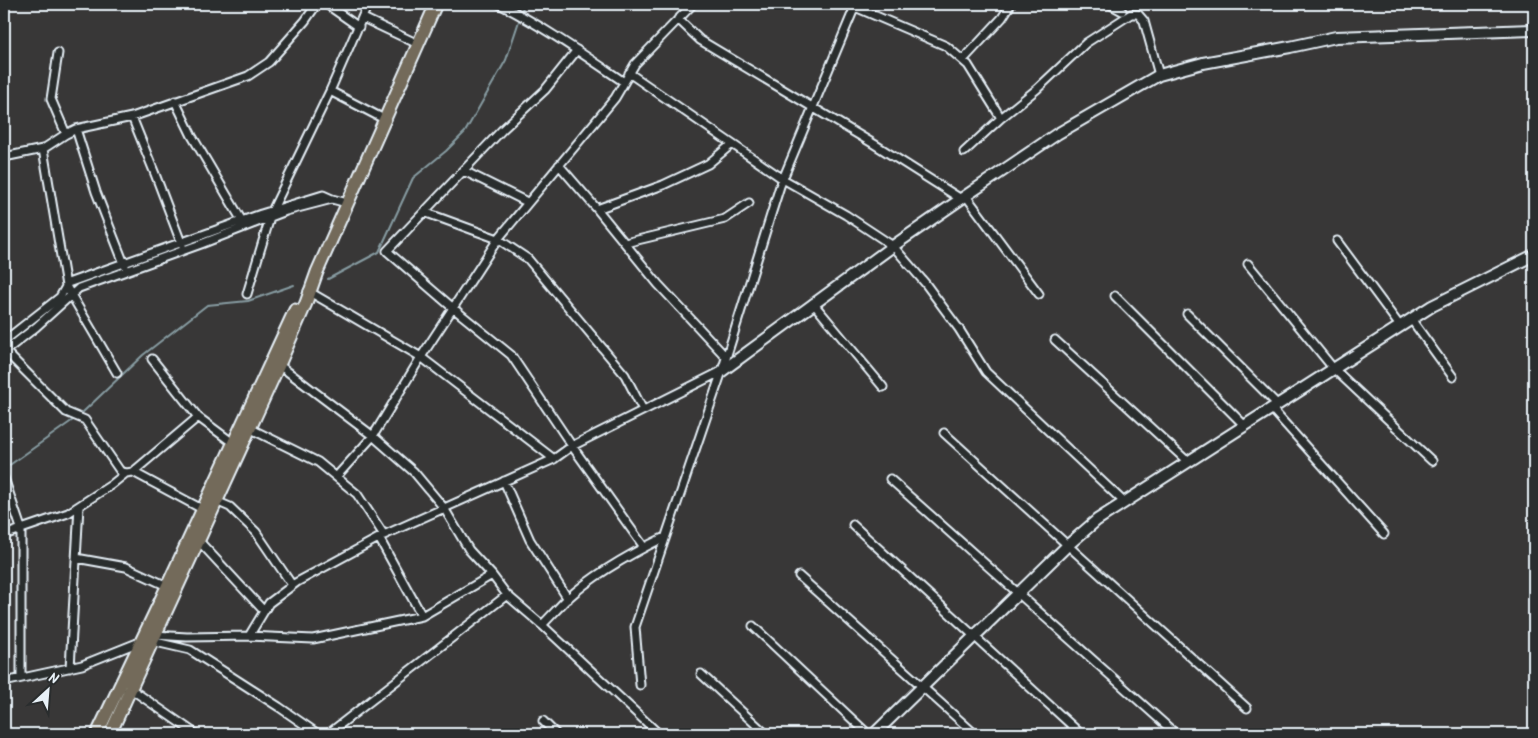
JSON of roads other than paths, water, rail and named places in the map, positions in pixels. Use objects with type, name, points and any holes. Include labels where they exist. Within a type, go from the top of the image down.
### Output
[{"type":"main road","points":[[97,734],[116,696],[149,639],[198,540],[279,365],[307,291],[436,4]]},
{"type":"main road","points":[[110,734],[131,689],[167,586],[301,296],[307,291]]},
{"type":"street","points":[[4,157],[43,149],[76,129],[132,117],[248,76],[269,62],[305,21],[317,4]]},
{"type":"street","points":[[326,4],[359,27]]},
{"type":"street","points":[[247,294],[271,214],[330,91],[368,4]]},
{"type":"street","points":[[499,4],[577,50],[624,82]]},
{"type":"street","points":[[336,476],[373,436],[421,357],[498,238],[615,98],[635,64],[693,4]]},
{"type":"street","points":[[963,60],[1002,18],[1011,4]]},
{"type":"street","points":[[1109,4],[1122,11]]},
{"type":"street","points":[[640,685],[634,627],[722,371],[783,179],[854,5],[946,46],[968,65],[1000,118]]},
{"type":"street","points":[[964,152],[1000,118],[1037,89],[1086,42],[1131,14],[1138,14],[1144,21],[1159,75]]},
{"type":"street","points":[[363,18],[418,44]]},
{"type":"street","points":[[678,19],[700,40],[963,197],[1039,294]]},
{"type":"street","points":[[249,636],[269,603],[292,586],[381,537],[554,459],[572,446],[722,371],[813,303],[963,197],[1057,134],[1159,75],[1203,63],[1336,38],[1534,30]]},
{"type":"street","points":[[577,50],[545,90],[502,130],[387,251],[453,308],[512,355],[572,446],[644,547]]},
{"type":"street","points":[[58,53],[51,99],[66,134]]},
{"type":"street","points":[[629,73],[783,179],[846,215],[893,246],[925,283],[959,328],[986,372],[1125,503]]},
{"type":"street","points":[[330,91],[384,119]]},
{"type":"street","points":[[175,101],[192,136],[242,221]]},
{"type":"street","points":[[132,117],[184,250]]},
{"type":"street","points":[[76,129],[96,192],[127,271]]},
{"type":"street","points":[[597,209],[663,185],[708,164],[732,144]]},
{"type":"street","points":[[43,149],[66,286],[117,373]]},
{"type":"street","points":[[559,165],[658,284],[726,358]]},
{"type":"street","points":[[464,171],[527,202]]},
{"type":"street","points":[[4,341],[60,296],[68,282],[242,221],[332,199],[347,203]]},
{"type":"street","points":[[625,243],[725,219],[749,203]]},
{"type":"street","points":[[424,212],[498,238],[528,259],[624,375],[643,410]]},
{"type":"street","points":[[202,510],[130,472],[120,471],[85,420],[66,412],[4,351],[36,327],[79,288],[184,250],[271,214]]},
{"type":"street","points":[[1337,241],[1400,326]]},
{"type":"street","points":[[874,734],[1068,545],[1097,520],[1432,306],[1534,255]]},
{"type":"street","points":[[1248,264],[1333,368],[1432,461]]},
{"type":"street","points":[[307,291],[421,357],[554,459]]},
{"type":"street","points":[[1115,296],[1244,425]]},
{"type":"street","points":[[813,303],[882,387]]},
{"type":"street","points":[[1187,314],[1274,406],[1384,534]]},
{"type":"street","points":[[1411,319],[1453,377]]},
{"type":"street","points":[[1056,340],[1187,461]]},
{"type":"street","points":[[152,358],[198,417],[232,443]]},
{"type":"street","points":[[279,365],[373,436],[414,472],[444,508],[469,550],[508,595],[659,734]]},
{"type":"street","points":[[4,535],[68,513],[112,486],[198,417]]},
{"type":"street","points":[[249,428],[318,462],[357,494],[422,616]]},
{"type":"street","points":[[944,433],[1247,708]]},
{"type":"street","points":[[4,478],[21,528],[21,678]]},
{"type":"street","points":[[890,479],[1176,734]]},
{"type":"street","points":[[504,481],[530,540],[568,599]]},
{"type":"street","points":[[216,501],[230,507],[256,532],[292,586]]},
{"type":"street","points":[[70,668],[79,506]]},
{"type":"street","points":[[853,525],[1081,734]]},
{"type":"street","points":[[542,625],[568,599],[600,574],[664,537]]},
{"type":"street","points":[[198,540],[264,611]]},
{"type":"street","points":[[76,558],[126,567],[167,586]]},
{"type":"street","points":[[4,682],[82,666],[149,639],[249,636],[313,639],[422,616],[492,575]]},
{"type":"street","points":[[799,576],[975,734]]},
{"type":"street","points":[[328,734],[508,595]]},
{"type":"street","points":[[753,626],[868,734]]},
{"type":"street","points":[[149,639],[190,650],[280,706],[318,734]]},
{"type":"street","points":[[701,674],[766,734]]},
{"type":"street","points":[[116,696],[131,689],[196,734]]},
{"type":"street","points":[[542,721],[556,734]]},
{"type":"street","points":[[337,728],[342,734]]},
{"type":"waterway","points":[[521,13],[524,4]]},
{"type":"waterway","points":[[328,279],[379,252],[413,178],[446,151],[465,132],[506,60],[520,18]]},
{"type":"waterway","points":[[82,413],[143,355],[207,305],[248,301],[294,285]]},
{"type":"waterway","points":[[4,469],[73,420]]}]
